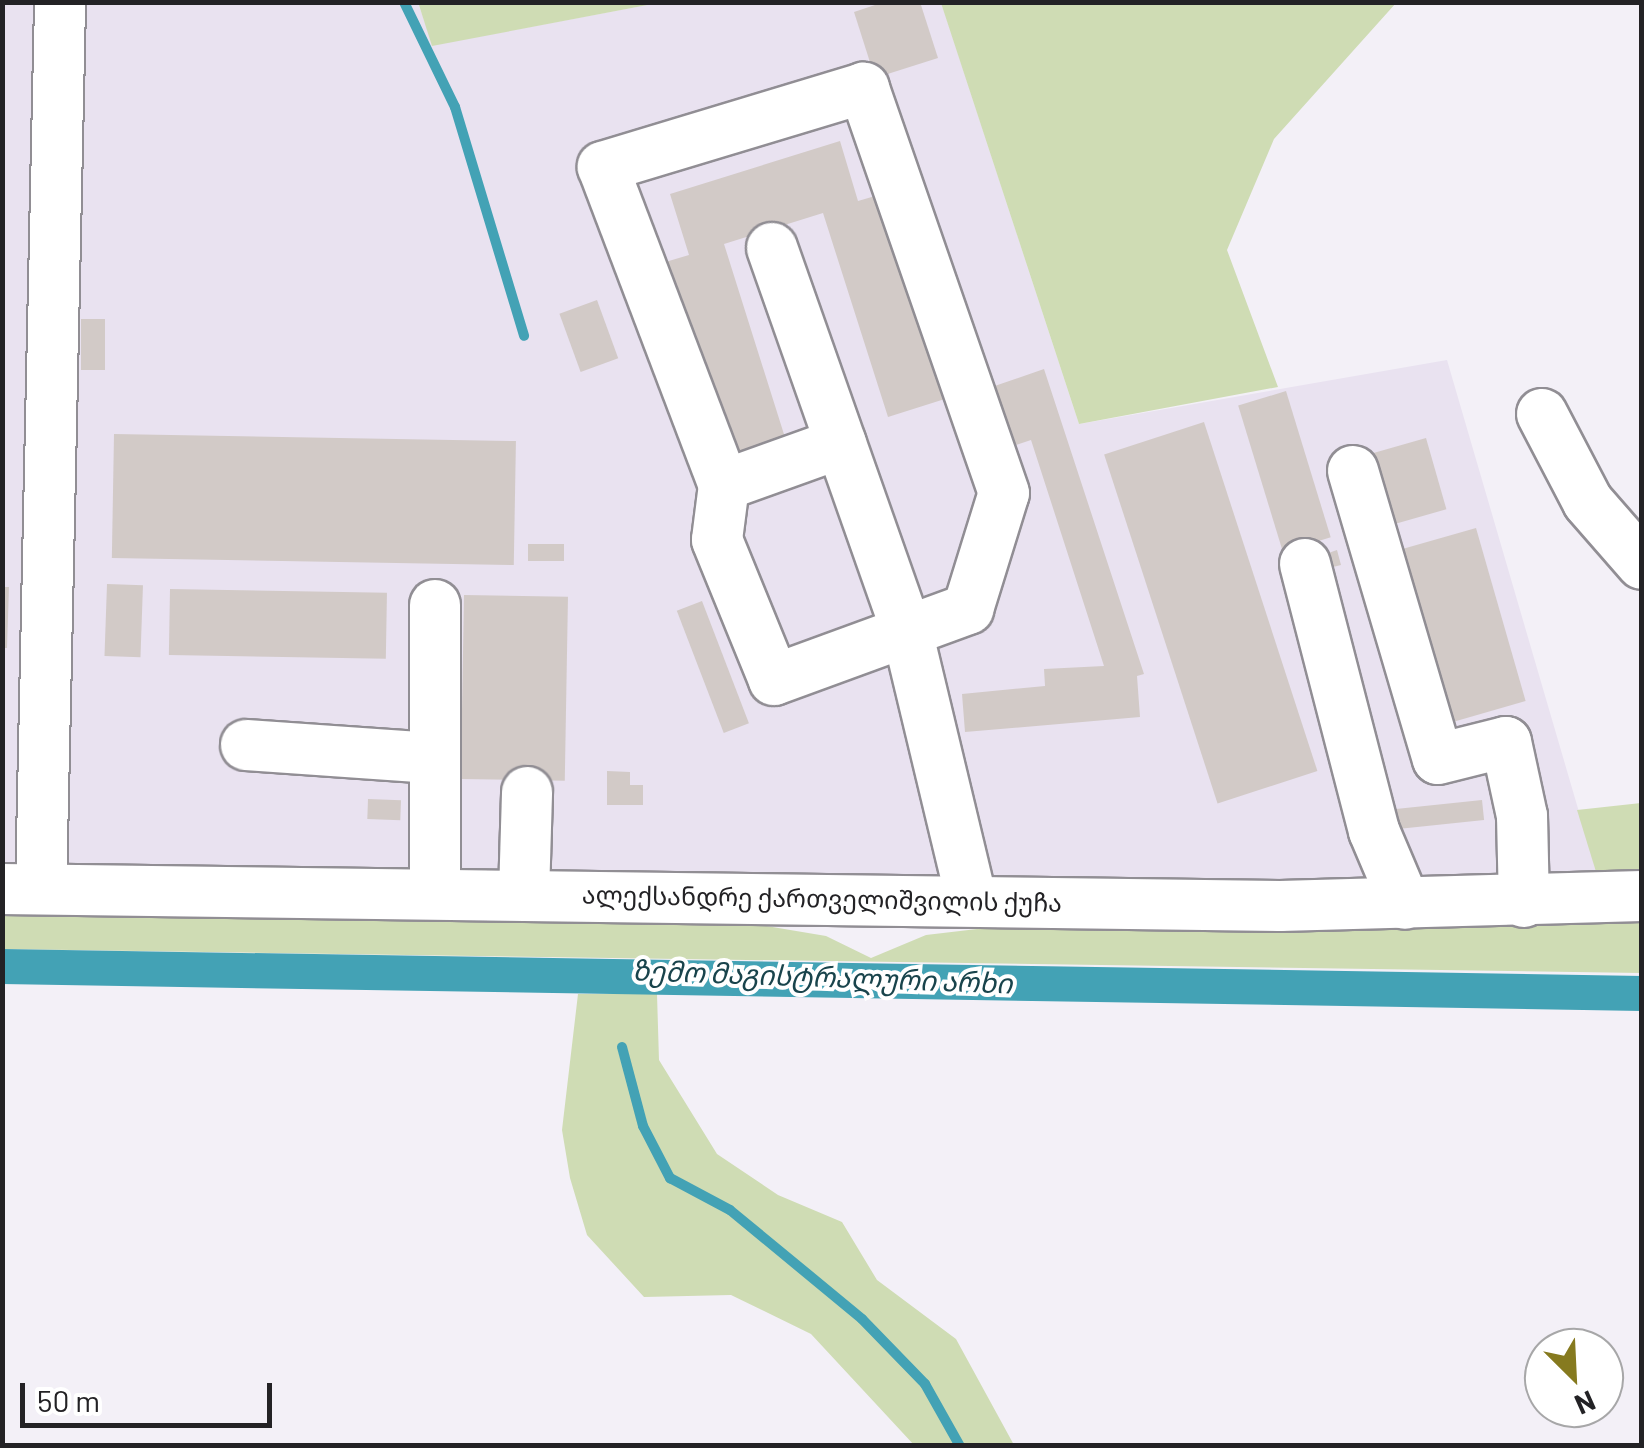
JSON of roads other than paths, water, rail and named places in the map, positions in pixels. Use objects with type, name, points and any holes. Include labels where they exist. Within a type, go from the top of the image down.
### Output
[{"type":"street","points":[[22,889],[60,2]]},
{"type":"street","points":[[864,88],[1004,493],[968,609],[774,680],[716,540],[724,485],[603,167],[864,88]]},
{"type":"street","points":[[772,248],[907,632],[971,897]]},
{"type":"street","points":[[1542,414],[1579,489],[1642,564]]},
{"type":"street","points":[[724,485],[840,443]]},
{"type":"street","points":[[1353,471],[1438,759],[1506,742],[1522,816],[1524,902]]},
{"type":"street","points":[[1305,564],[1374,831],[1404,904]]},
{"type":"street","points":[[435,893],[436,605]]},
{"type":"street","points":[[246,745],[433,758]]},
{"type":"street","points":[[524,895],[526,792]]},
{"type":"street","name":"ალექსანდრე ქართველიშვილის ქუჩა","points":[[22,889],[1404,904],[1642,896]]},
{"type":"waterway","points":[[404,2],[455,107],[524,336]]},
{"type":"waterway","name":"ზემო მაგისტრალური არხი","points":[[2,966],[1642,993]]},
{"type":"waterway","points":[[622,1047],[643,1126],[670,1178],[730,1210],[862,1319],[925,1384],[960,1446]]}]
